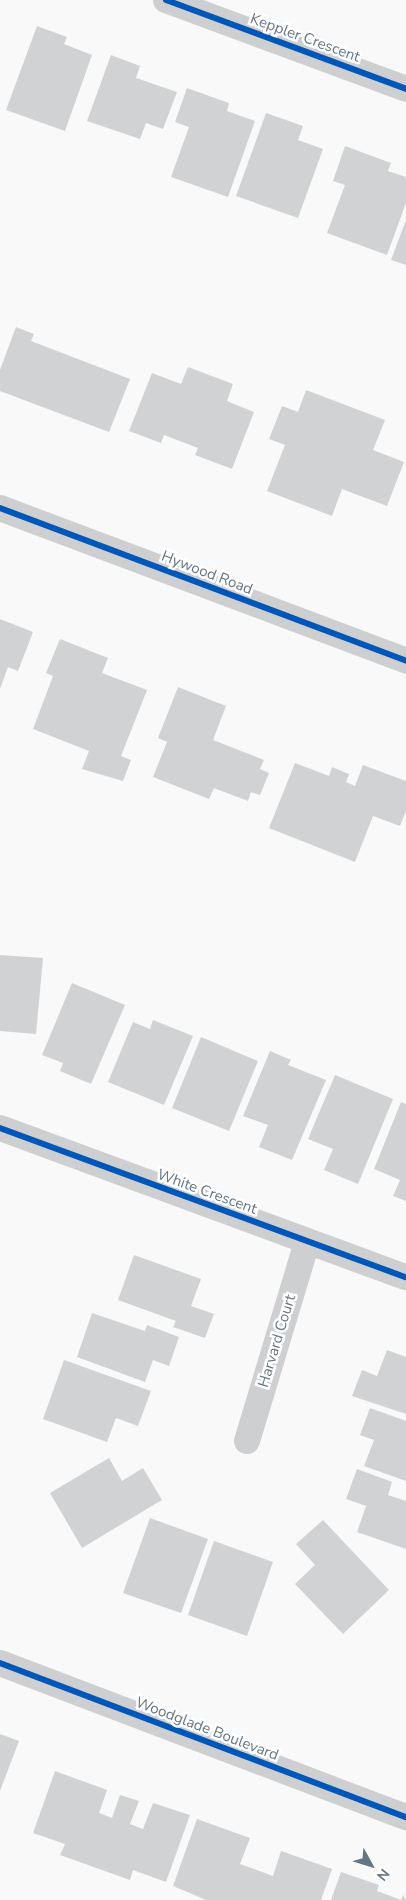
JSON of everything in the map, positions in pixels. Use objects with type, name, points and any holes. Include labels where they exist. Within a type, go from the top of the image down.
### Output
[{"type":"street","name":"Keppler Crescent","points":[[166,0],[406,89]]},
{"type":"street","name":"Hywood Road","points":[[0,508],[406,661]]},
{"type":"street","name":"White Crescent","points":[[0,1128],[306,1242],[406,1277]]},
{"type":"street","name":"Harvard Court","points":[[247,1441],[306,1242]]},
{"type":"street","name":"Woodglade Boulevard","points":[[0,1664],[406,1817]]},
{"type":"building","points":[[37,26],[67,37],[64,44],[92,55],[65,131],[6,110]]},
{"type":"building","points":[[111,55],[140,66],[136,78],[177,92],[163,129],[146,123],[140,139],[87,121]]},
{"type":"building","points":[[187,88],[229,103],[227,111],[255,121],[228,197],[171,177],[189,127],[175,122]]},
{"type":"building","points":[[266,113],[303,126],[298,140],[323,149],[298,218],[236,196]]},
{"type":"building","points":[[345,146],[391,163],[388,171],[406,177],[406,203],[387,255],[327,233],[345,185],[333,181]]},
{"type":"building","points":[[406,220],[406,265],[391,260]]},
{"type":"building","points":[[16,327],[34,334],[31,341],[130,379],[109,432],[0,391],[0,370]]},
{"type":"building","points":[[188,367],[233,384],[227,401],[254,412],[232,469],[195,455],[198,448],[164,435],[161,443],[129,431],[152,373],[181,384]]},
{"type":"building","points":[[306,390],[385,420],[373,450],[404,462],[387,506],[342,489],[332,516],[267,491],[285,445],[269,439],[282,406],[298,412]]},
{"type":"building","points":[[0,619],[33,632],[18,671],[8,667],[0,689]]},
{"type":"building","points":[[60,639],[108,658],[102,673],[147,690],[121,756],[131,760],[123,781],[82,769],[89,751],[33,729],[53,676],[46,673]]},
{"type":"building","points":[[178,687],[226,706],[213,740],[264,760],[260,769],[269,773],[260,795],[251,792],[248,801],[214,788],[209,799],[153,777],[167,742],[158,738]]},
{"type":"building","points":[[295,763],[329,776],[332,767],[349,774],[346,782],[355,786],[363,765],[406,781],[406,811],[400,826],[373,816],[355,862],[269,828]]},
{"type":"building","points":[[0,955],[43,958],[36,1034],[0,1031]]},
{"type":"building","points":[[72,983],[125,1005],[91,1084],[60,1071],[63,1063],[42,1055]]},
{"type":"building","points":[[153,1020],[193,1036],[164,1105],[108,1082],[133,1022],[150,1029]]},
{"type":"building","points":[[201,1037],[258,1061],[229,1131],[172,1108]]},
{"type":"building","points":[[270,1051],[291,1060],[288,1065],[326,1080],[292,1160],[259,1147],[268,1125],[243,1116]]},
{"type":"building","points":[[335,1075],[393,1099],[358,1184],[324,1170],[333,1149],[308,1139]]},
{"type":"building","points":[[401,1102],[406,1104],[406,1201],[393,1196],[400,1180],[374,1169]]},
{"type":"building","points":[[134,1255],[201,1279],[191,1306],[214,1314],[205,1338],[173,1327],[176,1321],[118,1300]]},
{"type":"building","points":[[92,1313],[145,1331],[147,1325],[179,1337],[169,1366],[153,1360],[145,1382],[77,1357]]},
{"type":"building","points":[[387,1350],[406,1357],[406,1414],[352,1396],[362,1370],[377,1376]]},
{"type":"building","points":[[64,1360],[151,1391],[138,1426],[116,1418],[107,1442],[43,1419]]},
{"type":"building","points":[[370,1408],[406,1421],[406,1481],[364,1466],[374,1440],[360,1435]]},
{"type":"building","points":[[109,1458],[122,1481],[143,1468],[162,1500],[82,1548],[50,1493]]},
{"type":"building","points":[[357,1469],[392,1482],[388,1495],[406,1501],[406,1549],[357,1532],[366,1506],[346,1499]]},
{"type":"building","points":[[150,1518],[208,1539],[181,1613],[123,1593]]},
{"type":"building","points":[[323,1520],[389,1590],[343,1634],[295,1584],[315,1565],[296,1544]]},
{"type":"building","points":[[214,1541],[273,1562],[247,1636],[188,1615]]},
{"type":"building","points":[[0,1734],[19,1741],[0,1791]]},
{"type":"building","points":[[55,1771],[107,1790],[99,1813],[112,1818],[120,1795],[139,1801],[130,1824],[143,1829],[153,1803],[190,1815],[166,1882],[133,1870],[130,1880],[60,1855],[65,1844],[33,1833]]},
{"type":"building","points":[[197,1819],[250,1838],[240,1864],[273,1876],[281,1851],[332,1869],[321,1900],[206,1900],[173,1886]]},
{"type":"building","points":[[341,1872],[379,1885],[377,1891],[401,1900],[331,1900]]},
{"type":"cycle path","points":[[166,0],[406,89]]},
{"type":"cycle path","points":[[0,508],[406,661]]},
{"type":"cycle path","points":[[0,1128],[406,1277]]},
{"type":"cycle path","points":[[0,1663],[406,1817]]}]
